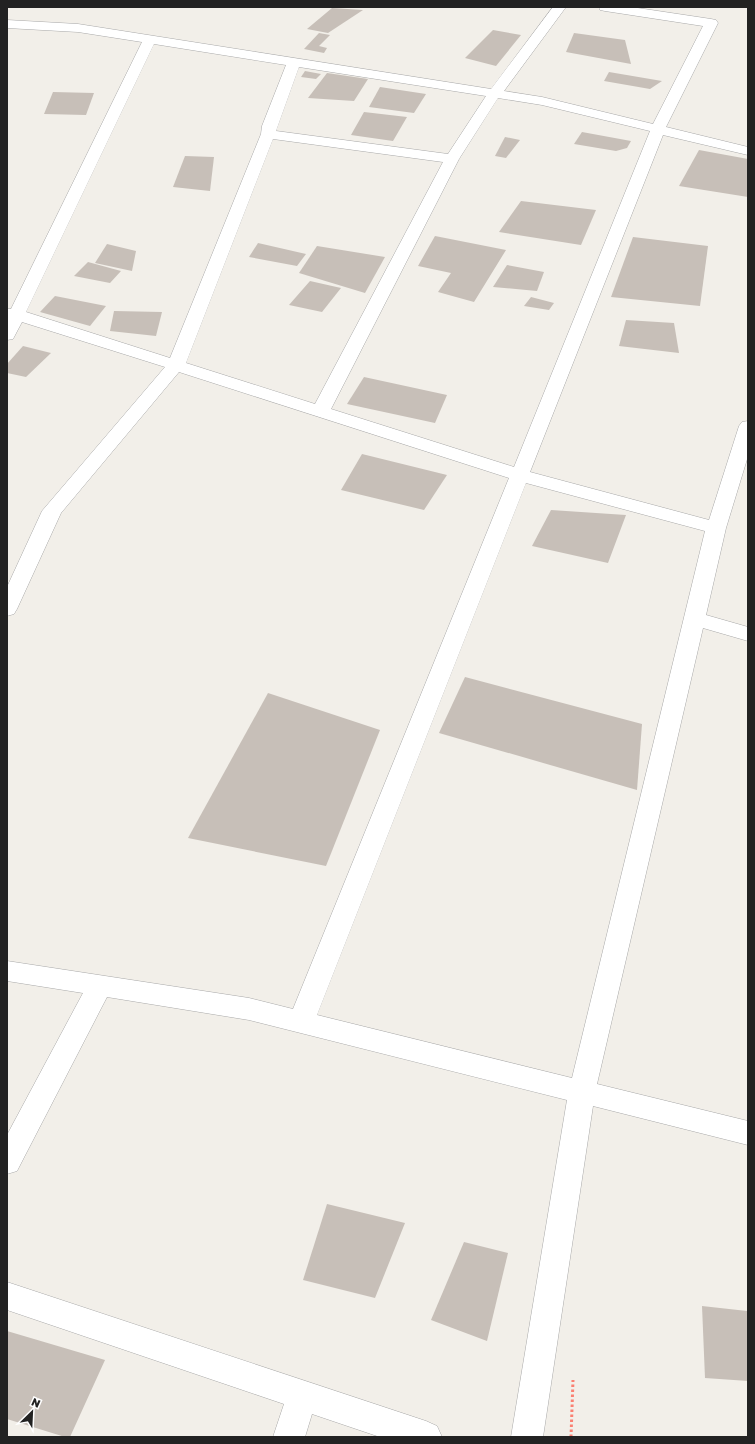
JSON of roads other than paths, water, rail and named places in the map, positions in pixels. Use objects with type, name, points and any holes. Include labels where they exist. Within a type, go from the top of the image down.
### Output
[{"type":"street","points":[[320,412],[452,159],[494,94],[560,7]]},
{"type":"street","points":[[301,1022],[658,129],[714,17],[605,7]]},
{"type":"street","points":[[9,27],[78,28],[542,101],[748,151]]},
{"type":"street","points":[[7,335],[12,314],[150,39]]},
{"type":"street","points":[[7,609],[52,511],[176,365],[268,134],[269,126],[294,62]]},
{"type":"street","points":[[268,134],[452,159]]},
{"type":"street","points":[[12,314],[176,365],[520,476],[716,528]]},
{"type":"street","points":[[527,1437],[582,1092],[716,528],[748,426]]},
{"type":"street","points":[[695,619],[748,634]]},
{"type":"street","points":[[7,971],[249,1009],[748,1133]]},
{"type":"street","points":[[7,1162],[100,986]]},
{"type":"street","points":[[7,1296],[426,1437]]},
{"type":"street","points":[[289,1437],[302,1395]]}]
